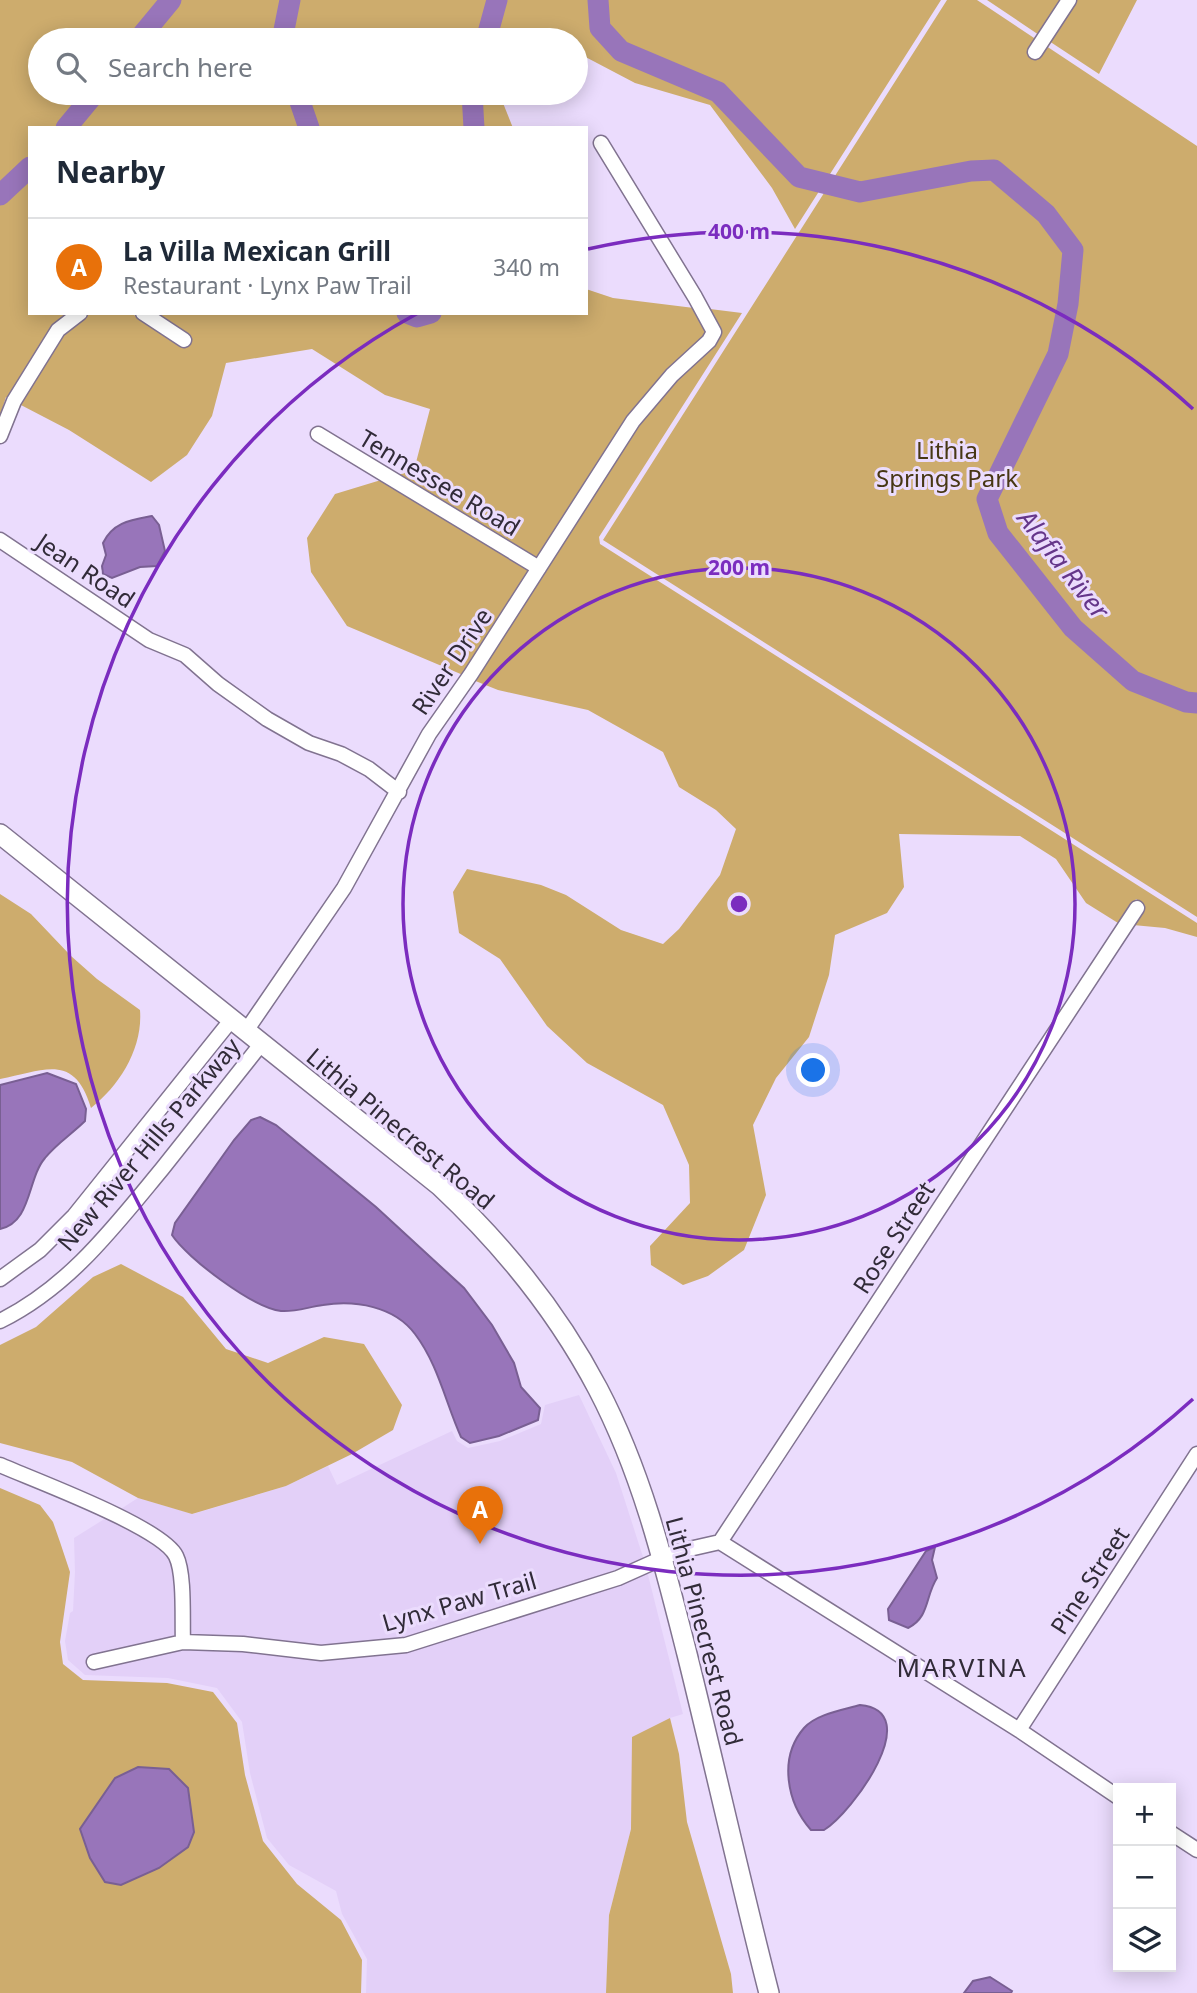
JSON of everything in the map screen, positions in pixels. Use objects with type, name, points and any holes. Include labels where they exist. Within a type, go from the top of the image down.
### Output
[{"type":"main road","name":"Lithia Pinecrest Road","points":[[0,834],[258,1048],[440,1186],[489,1235],[561,1326],[598,1388],[630,1457],[716,1771],[728,1833],[769,1993]]},
{"type":"main road","name":"Lithia Pinecrest Road","points":[[0,850],[234,1026]]},
{"type":"street","points":[[1035,52],[1069,0]]},
{"type":"street","name":"River Drive","points":[[234,1026],[344,888],[429,734],[633,421],[672,375],[709,341],[714,332],[601,143]]},
{"type":"street","points":[[0,436],[14,401],[58,330],[77,315]]},
{"type":"street","points":[[146,315],[184,340]]},
{"type":"street","name":"Tennessee Road","points":[[318,434],[539,568]]},
{"type":"street","name":"Jean Road","points":[[0,540],[147,638],[185,655],[218,684],[267,719],[309,743],[360,764],[399,792]]},
{"type":"street","name":"Rose Street","points":[[720,1542],[1137,908]]},
{"type":"street","name":"New River Hills Parkway","points":[[0,1279],[40,1250],[74,1216],[234,1026]]},
{"type":"street","name":"New River Hills Parkway","points":[[0,1321],[23,1310],[65,1279],[106,1238],[258,1048]]},
{"type":"street","name":"Pine Street","points":[[1019,1730],[1197,1454]]},
{"type":"street","points":[[0,1465],[134,1523],[163,1540],[176,1556],[181,1589],[183,1642]]},
{"type":"street","points":[[657,1560],[720,1542],[1019,1730],[1113,1794]]},
{"type":"street","name":"Lynx Paw Trail","points":[[94,1662],[183,1642],[243,1644],[321,1653],[406,1645],[618,1578],[657,1560]]},
{"type":"street","points":[[1176,1836],[1197,1850]]},
{"type":"shaded area","points":[[152,516],[159,525],[165,551],[157,566],[140,567],[112,578],[103,574],[102,566],[106,555],[103,543],[112,530],[123,523]]},
{"type":"shaded area","points":[[47,1073],[76,1084],[86,1109],[85,1121],[45,1158],[39,1167],[24,1209],[10,1225],[0,1229],[0,1085]]},
{"type":"shaded area","points":[[260,1117],[276,1125],[376,1207],[464,1288],[492,1325],[514,1363],[521,1387],[540,1408],[538,1420],[499,1436],[470,1443],[461,1437],[436,1371],[423,1346],[415,1334],[396,1317],[373,1307],[348,1303],[286,1311],[269,1308],[238,1292],[180,1245],[172,1235],[175,1223],[234,1140],[251,1120]]},
{"type":"shaded area","points":[[579,1395],[616,1473],[644,1560],[616,1573],[405,1639],[321,1647],[188,1636],[181,1552],[166,1535],[119,1510],[138,1498],[193,1514],[286,1486],[328,1466],[337,1485],[452,1431],[457,1441],[468,1448],[500,1441],[541,1424],[545,1405]]},
{"type":"shaded area","points":[[106,1518],[159,1545],[170,1560],[175,1590],[176,1637],[88,1657],[89,1669],[182,1648],[406,1651],[647,1571],[683,1714],[670,1718],[632,1787],[631,1829],[609,1915],[606,1993],[366,1993],[367,1959],[342,1914],[336,1891],[289,1865],[267,1838],[250,1773],[242,1722],[217,1688],[168,1678],[85,1675],[68,1660],[65,1641],[70,1613],[73,1611],[74,1538]]},
{"type":"shaded area","points":[[935,1547],[932,1560],[937,1578],[924,1612],[908,1628],[889,1620],[888,1609],[926,1551]]},
{"type":"shaded area","points":[[860,1705],[879,1711],[887,1725],[885,1743],[878,1763],[851,1804],[836,1820],[824,1830],[811,1830],[791,1794],[788,1766],[796,1740],[804,1728],[815,1719]]},
{"type":"shaded area","points":[[138,1767],[169,1769],[188,1788],[194,1832],[188,1847],[159,1868],[121,1885],[105,1882],[90,1858],[80,1829],[115,1778]]},
{"type":"shaded area","points":[[990,1977],[1012,1991],[1011,1993],[964,1993],[973,1981]]},
{"type":"green space","points":[[0,0],[941,0],[795,229],[772,188],[710,105],[635,83],[588,58],[588,28],[28,28],[28,105],[504,105],[512,126],[28,126],[28,315],[69,315],[9,398],[6,397],[0,416]]},
{"type":"green space","name":"Lithia Springs Park","points":[[947,0],[977,0],[1197,146],[1197,917],[603,540]]},
{"type":"green space","points":[[987,0],[1063,0],[1039,35]]},
{"type":"green space","points":[[1076,0],[1137,0],[1099,74],[1049,41]]},
{"type":"green space","points":[[588,290],[613,298],[694,308],[707,332],[705,337],[668,371],[538,560],[398,475],[414,470],[430,409],[385,395],[312,349],[226,363],[212,416],[187,455],[151,482],[69,430],[19,404],[62,334],[86,315],[134,315],[185,348],[192,338],[158,315],[588,315]]},
{"type":"green space","points":[[710,309],[742,313],[599,537],[600,544],[1197,923],[1197,937],[1165,928],[1133,925],[1145,906],[1136,899],[1118,923],[1086,903],[1056,859],[1020,836],[899,834],[904,887],[887,913],[835,935],[829,975],[809,1037],[776,1078],[753,1125],[766,1195],[744,1250],[708,1276],[683,1285],[651,1265],[650,1246],[690,1203],[689,1165],[663,1105],[587,1063],[547,1026],[500,959],[459,933],[453,892],[467,869],[541,885],[566,895],[621,930],[663,944],[679,929],[720,875],[736,829],[716,810],[679,787],[663,752],[588,710],[498,690],[473,680],[638,424],[676,379],[721,335],[721,329]]},
{"type":"green space","points":[[381,480],[531,571],[463,675],[347,626],[311,572],[307,538],[335,494]]},
{"type":"green space","points":[[0,894],[31,914],[97,979],[140,1010],[138,1038],[128,1065],[102,1099],[91,1108],[84,1090],[76,1079],[66,1072],[44,1070],[0,1079]]},
{"type":"green space","points":[[121,1264],[183,1297],[226,1349],[268,1363],[324,1337],[364,1344],[402,1405],[393,1430],[352,1454],[286,1486],[192,1514],[138,1498],[72,1462],[0,1443],[0,1345],[36,1327],[93,1277]]},
{"type":"green space","points":[[0,1488],[40,1505],[53,1522],[70,1572],[60,1642],[63,1664],[83,1680],[167,1683],[213,1692],[237,1723],[245,1775],[263,1841],[297,1884],[341,1920],[362,1960],[361,1993],[0,1993]]},
{"type":"green space","points":[[670,1718],[679,1754],[687,1822],[731,1974],[733,1993],[606,1993],[609,1915],[631,1829],[632,1737]]},
{"type":"waterway","name":"Alafia River","points":[[148,28],[171,0]]},
{"type":"waterway","name":"Alafia River","points":[[284,28],[290,0]]},
{"type":"waterway","name":"Alafia River","points":[[489,28],[497,0]]},
{"type":"waterway","name":"Alafia River","points":[[598,0],[600,28],[621,51],[718,92],[799,177],[860,192],[971,171],[994,170],[1046,214],[1073,250],[1068,304],[1058,354],[987,499],[998,533],[1073,628],[1133,681],[1186,702],[1197,703]]},
{"type":"waterway","name":"Alafia River","points":[[68,126],[85,105]]},
{"type":"waterway","name":"Alafia River","points":[[301,105],[308,126]]},
{"type":"waterway","name":"Alafia River","points":[[473,105],[474,126]]},
{"type":"waterway","name":"Alafia River","points":[[0,195],[28,169]]},
{"type":"waterway","name":"Alafia River","points":[[412,315],[424,315]]},
{"type":"place","name":"La Villa Mexican Grill","points":[[480,1544]]},
{"type":"district","name":"MARVINA","points":[[962,1667]]}]
